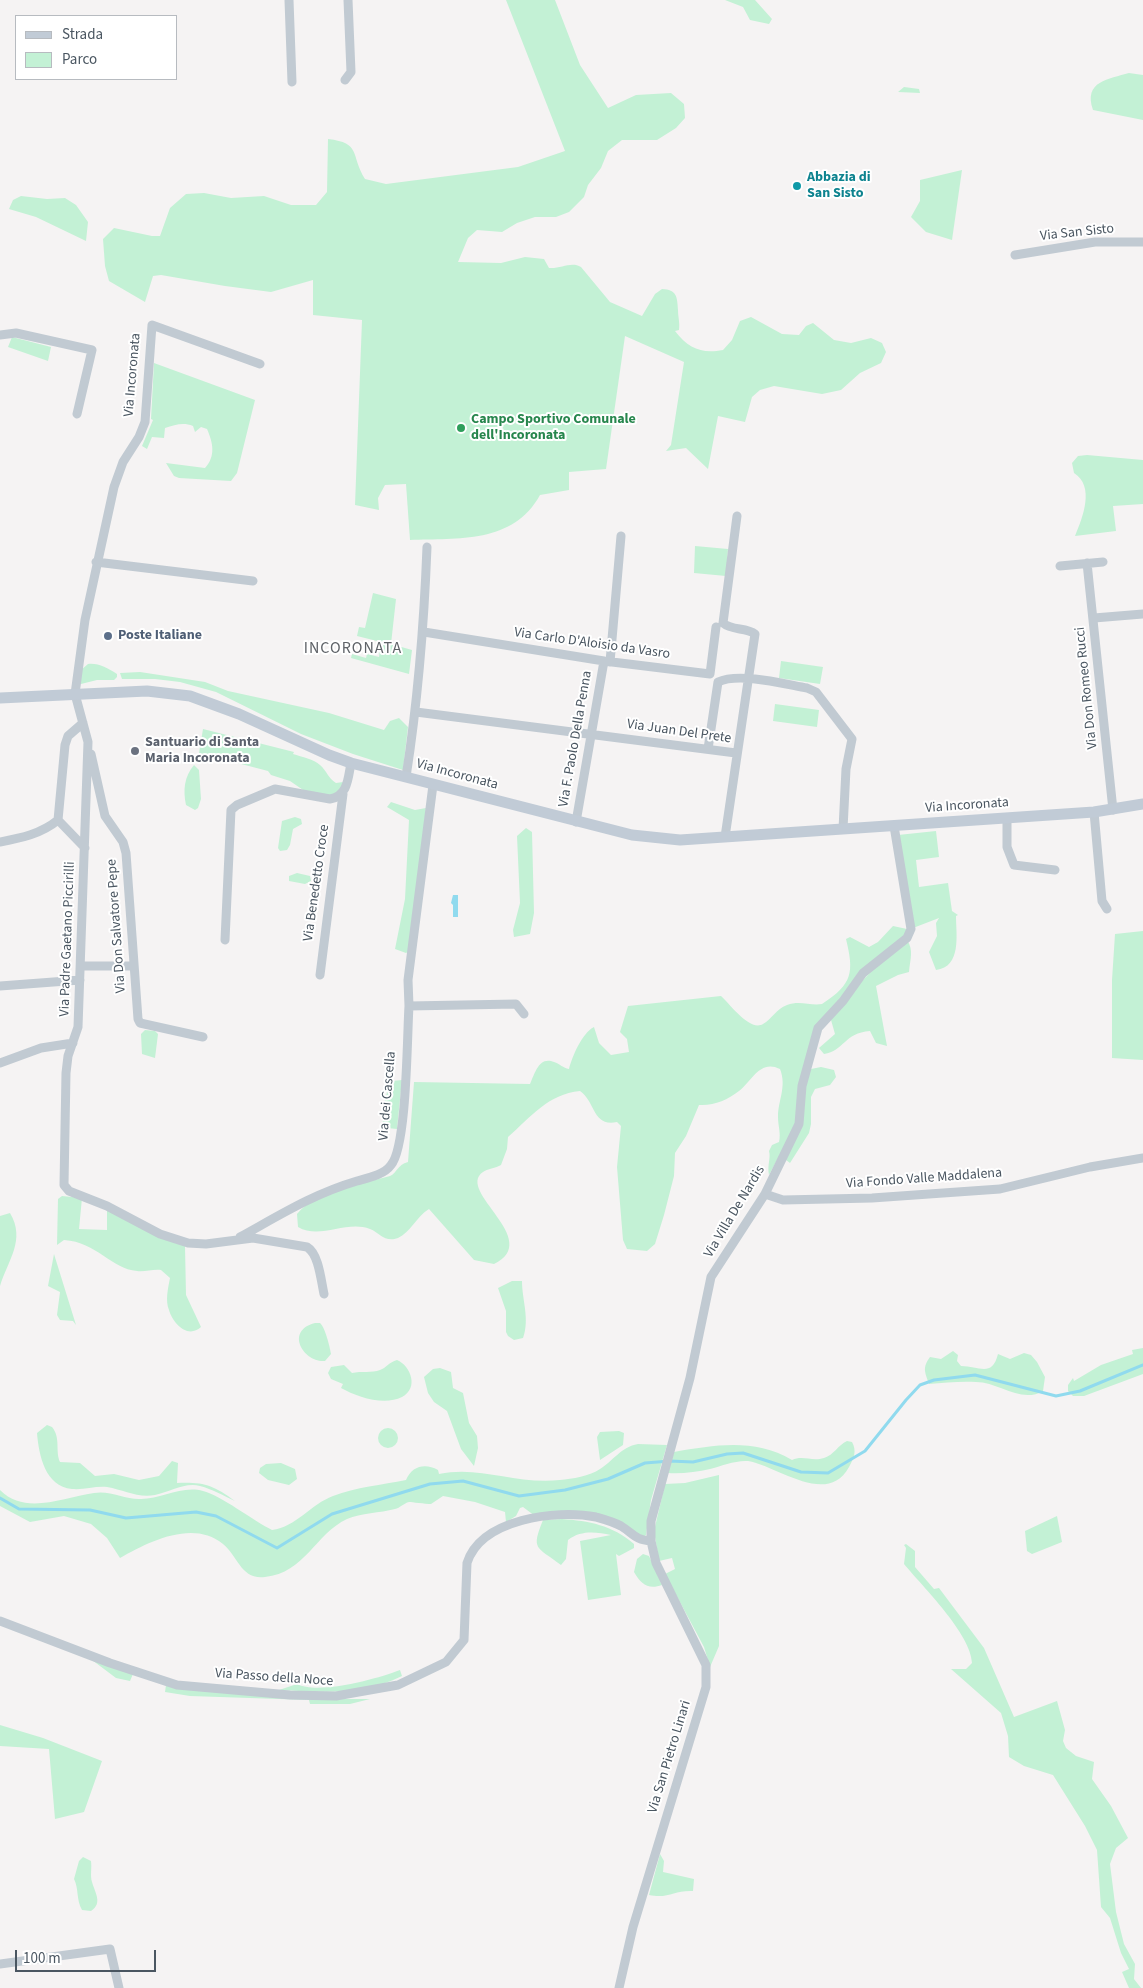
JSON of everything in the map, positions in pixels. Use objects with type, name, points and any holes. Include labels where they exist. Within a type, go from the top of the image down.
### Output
[{"type":"main road","name":"Via Incoronata","points":[[0,698],[147,691],[190,696],[239,714],[329,755],[352,763],[632,836],[680,840],[1094,812],[1143,804]]},
{"type":"street","points":[[288,0],[292,82]]},
{"type":"street","points":[[345,80],[351,72],[348,0]]},
{"type":"street","name":"Via San Sisto","points":[[1015,255],[1095,242],[1143,242]]},
{"type":"street","name":"Via Incoronata","points":[[75,694],[96,562],[114,487],[123,462],[139,437],[145,422],[152,325],[260,364]]},
{"type":"street","points":[[0,335],[16,333],[92,350],[77,414]]},
{"type":"street","name":"Via Juan Del Prete","points":[[416,712],[736,753],[755,634],[751,631],[727,626],[723,623],[737,516]]},
{"type":"street","name":"Via F. Paolo Della Penna","points":[[576,822],[607,662],[621,536]]},
{"type":"street","points":[[406,777],[416,712],[424,632],[427,547]]},
{"type":"street","points":[[96,562],[253,581]]},
{"type":"street","points":[[1060,566],[1103,562]]},
{"type":"street","name":"Via Don Romeo Rucci","points":[[1087,563],[1113,810]]},
{"type":"street","points":[[1094,618],[1143,614]]},
{"type":"street","name":"Via Carlo D'Aloisio da Vasro","points":[[424,632],[607,662],[710,674],[716,628]]},
{"type":"street","points":[[708,749],[718,682],[727,678],[749,679],[807,688],[816,692],[851,735],[851,749],[846,770],[842,828]]},
{"type":"street","name":"Via Padre Gaetano Piccirilli","points":[[75,694],[88,742],[78,1027],[68,1056],[66,1073],[64,1185],[70,1191],[107,1206],[173,1239],[206,1244],[238,1238]]},
{"type":"street","points":[[0,842],[26,837],[48,828],[58,820],[65,745],[68,736],[83,723]]},
{"type":"street","name":"Via Don Salvatore Pepe","points":[[88,742],[105,816],[123,842],[126,853],[138,1019],[140,1022],[202,1037]]},
{"type":"street","points":[[725,837],[736,753]]},
{"type":"street","name":"Via Benedetto Croce","points":[[320,974],[342,794],[352,763]]},
{"type":"street","name":"Via dei Cascella","points":[[238,1238],[317,1194],[367,1179],[386,1171],[396,1158],[404,1104],[408,980],[433,785]]},
{"type":"street","points":[[225,940],[231,810],[237,805],[275,789],[330,799],[342,794]]},
{"type":"street","points":[[1094,812],[1102,901],[1107,909]]},
{"type":"street","points":[[1007,818],[1007,847],[1014,866],[1056,870]]},
{"type":"street","points":[[58,820],[85,848]]},
{"type":"street","name":"Via Villa De Nardis","points":[[664,1472],[690,1378],[710,1277],[765,1194],[799,1124],[802,1086],[818,1028],[843,1001],[863,973],[907,938],[911,929],[894,826]]},
{"type":"street","points":[[81,966],[134,966]]},
{"type":"street","points":[[0,986],[80,980]]},
{"type":"street","points":[[408,1006],[516,1004],[524,1014]]},
{"type":"street","points":[[0,1063],[41,1048],[73,1043]]},
{"type":"street","name":"Via Fondo Valle Maddalena","points":[[765,1194],[783,1200],[872,1198],[1000,1189],[1090,1167],[1143,1158]]},
{"type":"street","points":[[238,1238],[264,1239],[300,1245],[312,1250],[324,1294]]},
{"type":"street","name":"Via San Pietro Linari","points":[[619,1988],[633,1927],[706,1687],[706,1665],[656,1563],[651,1541],[651,1521],[664,1472]]},
{"type":"street","name":"Via Passo della Noce","points":[[0,1621],[33,1635],[177,1685],[290,1695],[336,1696],[398,1685],[446,1662],[464,1640],[467,1563],[470,1553],[476,1544],[496,1530],[536,1517],[578,1515],[596,1518],[621,1526],[640,1541],[651,1541]]},
{"type":"street","points":[[0,1964],[110,1949],[119,1988]]},
{"type":"green space","points":[[506,0],[555,0],[580,65],[608,108],[636,95],[671,93],[684,104],[685,118],[676,128],[657,140],[622,140],[608,151],[601,168],[588,185],[584,197],[569,212],[556,217],[535,217],[517,223],[502,232],[477,230],[468,238],[458,262],[501,263],[525,257],[544,259],[549,268],[577,265],[581,267],[610,302],[642,316],[655,294],[662,289],[671,291],[676,297],[678,305],[679,330],[675,331],[685,342],[696,349],[709,351],[723,350],[732,340],[740,321],[751,317],[782,334],[799,335],[806,326],[813,323],[834,340],[851,343],[871,338],[882,343],[886,352],[881,363],[860,373],[841,390],[822,394],[774,386],[760,390],[752,397],[745,422],[718,416],[708,469],[686,448],[666,451],[671,445],[684,362],[625,336],[606,469],[569,472],[569,490],[540,495],[529,511],[515,522],[500,530],[465,538],[410,540],[406,484],[385,485],[378,498],[379,510],[355,505],[362,320],[313,315],[313,280],[271,292],[161,275],[153,276],[145,302],[109,281],[105,266],[103,239],[114,228],[160,236],[170,208],[186,194],[204,193],[231,198],[264,196],[291,205],[316,205],[327,192],[328,139],[339,141],[351,147],[365,179],[386,184],[518,167],[565,151]]},
{"type":"green space","points":[[725,0],[755,0],[772,19],[769,24],[750,20],[743,7]]},
{"type":"green space","points":[[1129,73],[1143,75],[1143,120],[1093,110],[1091,100],[1095,87],[1106,80]]},
{"type":"green space","points":[[904,87],[919,89],[920,93],[898,92]]},
{"type":"green space","points":[[962,170],[952,240],[926,232],[911,217],[920,201],[920,180]]},
{"type":"green space","points":[[21,196],[47,199],[65,198],[76,205],[88,222],[86,241],[36,217],[9,209],[13,200]]},
{"type":"green space","points":[[12,337],[51,347],[48,361],[8,347]]},
{"type":"green space","points":[[154,363],[255,400],[237,473],[231,481],[179,478],[174,476],[166,463],[205,468],[212,454],[211,439],[207,429],[201,427],[195,432],[193,426],[182,424],[172,426],[165,428],[164,438],[152,437],[147,449],[142,446],[153,420],[151,419]]},
{"type":"green space","points":[[1087,455],[1143,460],[1143,504],[1113,506],[1116,531],[1075,536],[1084,511],[1086,494],[1080,479],[1074,473],[1072,463],[1078,456]]},
{"type":"green space","points":[[695,546],[728,549],[726,576],[694,573]]},
{"type":"green space","points":[[373,593],[396,599],[391,644],[412,650],[409,674],[351,658],[352,654],[366,658],[367,654],[379,657],[381,642],[357,636],[359,627],[365,628]]},
{"type":"green space","points":[[781,661],[823,667],[820,684],[779,678]]},
{"type":"green space","points":[[88,664],[103,666],[117,674],[117,677],[114,680],[97,680],[81,684],[79,682],[81,670]]},
{"type":"green space","points":[[140,672],[205,682],[228,691],[329,713],[384,730],[390,721],[399,718],[408,727],[403,770],[353,754],[301,734],[216,692],[180,682],[155,679],[122,679],[120,673]]},
{"type":"green space","points":[[775,704],[819,710],[817,727],[773,721]]},
{"type":"green space","points":[[203,729],[294,752],[293,754],[315,761],[333,781],[336,783],[343,782],[339,796],[306,792],[290,781],[271,775],[268,771],[199,753]]},
{"type":"green space","points":[[194,765],[199,770],[201,799],[198,808],[195,810],[186,805],[185,794],[186,779]]},
{"type":"green space","points":[[391,802],[415,810],[426,808],[410,951],[406,953],[395,949],[405,899],[409,820],[387,807]]},
{"type":"green space","points":[[295,817],[301,819],[302,824],[293,829],[290,845],[287,850],[280,851],[278,848],[282,821]]},
{"type":"green space","points":[[526,828],[532,832],[534,913],[530,934],[514,937],[513,930],[520,903],[517,836]]},
{"type":"green space","points":[[936,831],[939,857],[916,860],[919,887],[948,883],[952,911],[958,915],[956,916],[957,940],[954,956],[944,968],[936,970],[929,952],[937,936],[936,923],[939,918],[913,928],[898,835]]},
{"type":"green space","points":[[297,873],[310,876],[311,881],[305,884],[289,881],[289,876]]},
{"type":"green space","points":[[893,926],[907,929],[908,934],[818,1026],[797,1123],[769,1175],[769,1151],[772,1145],[779,1142],[780,1139],[778,1111],[783,1082],[780,1069],[773,1067],[767,1067],[757,1072],[744,1087],[725,1100],[699,1105],[686,1136],[675,1153],[674,1176],[664,1215],[655,1244],[647,1251],[627,1249],[623,1240],[617,1167],[621,1126],[617,1122],[609,1123],[603,1121],[580,1091],[558,1097],[532,1114],[508,1137],[507,1149],[501,1165],[483,1172],[477,1180],[480,1191],[505,1229],[509,1242],[507,1254],[494,1264],[474,1260],[429,1209],[402,1236],[393,1239],[386,1238],[370,1229],[361,1227],[315,1232],[298,1227],[297,1214],[316,1199],[353,1185],[390,1176],[408,1162],[414,1082],[530,1084],[538,1067],[545,1061],[554,1062],[569,1069],[575,1052],[585,1034],[594,1027],[599,1043],[611,1055],[629,1052],[627,1039],[620,1032],[628,1006],[721,996],[746,1021],[752,1024],[763,1024],[787,1005],[796,1003],[822,1004],[832,997],[840,990],[849,976],[850,960],[846,939],[850,937],[869,947],[878,942]]},
{"type":"green space","points":[[1143,931],[1143,1060],[1112,1058],[1112,980],[1115,934]]},
{"type":"green space","points":[[907,940],[911,951],[909,972],[898,975],[876,986],[887,1046],[876,1043],[870,1031],[861,1032],[849,1038],[831,1052],[824,1054],[819,1048],[835,1034],[831,1020],[856,985]]},
{"type":"green space","points":[[145,1030],[155,1031],[158,1034],[155,1058],[142,1054],[141,1034]]},
{"type":"green space","points":[[821,1067],[834,1070],[836,1077],[830,1085],[815,1089],[811,1097],[809,1133],[790,1163],[786,1160],[800,1124],[803,1089],[811,1069]]},
{"type":"green space","points":[[402,1080],[397,1129],[387,1128],[383,1125],[384,1102],[392,1081]]},
{"type":"green space","points":[[62,1196],[82,1198],[79,1229],[107,1230],[107,1208],[185,1246],[186,1295],[201,1327],[196,1330],[186,1331],[177,1325],[167,1303],[170,1278],[161,1270],[140,1271],[128,1269],[119,1266],[86,1245],[76,1242],[64,1240],[57,1245],[58,1199]]},
{"type":"green space","points":[[10,1213],[16,1232],[16,1241],[0,1286],[0,1216]]},
{"type":"green space","points":[[54,1254],[76,1325],[73,1321],[60,1320],[57,1315],[60,1292],[48,1286]]},
{"type":"green space","points":[[512,1281],[522,1281],[526,1317],[523,1338],[514,1340],[506,1332],[506,1311],[498,1288]]},
{"type":"green space","points":[[315,1323],[322,1325],[328,1342],[331,1354],[325,1361],[310,1357],[300,1346],[299,1339],[301,1333],[306,1327]]},
{"type":"green space","points":[[1143,1348],[1143,1374],[1084,1396],[1073,1396],[1068,1391],[1068,1385],[1073,1378],[1074,1381],[1101,1365],[1133,1354],[1132,1350]]},
{"type":"green space","points":[[953,1351],[958,1355],[957,1361],[961,1366],[984,1369],[992,1366],[998,1354],[1010,1359],[1024,1353],[1031,1355],[1045,1377],[1043,1391],[1026,1395],[985,1383],[929,1384],[925,1370],[930,1357],[941,1359]]},
{"type":"green space","points":[[397,1360],[406,1367],[412,1383],[407,1393],[395,1400],[371,1399],[355,1394],[341,1388],[343,1384],[331,1379],[328,1373],[331,1367],[344,1365],[352,1373],[377,1371]]},
{"type":"green space","points":[[440,1368],[451,1372],[453,1388],[463,1393],[469,1423],[477,1436],[478,1448],[474,1466],[461,1449],[447,1411],[434,1402],[428,1393],[424,1377],[433,1369]]},
{"type":"green space","points":[[47,1425],[55,1431],[60,1462],[80,1463],[95,1476],[114,1474],[139,1480],[159,1476],[172,1461],[178,1463],[177,1483],[194,1483],[208,1486],[235,1501],[209,1489],[194,1485],[183,1486],[161,1494],[148,1496],[136,1495],[107,1487],[72,1489],[63,1487],[50,1476],[42,1460],[37,1433]]},
{"type":"green space","points":[[388,1428],[395,1431],[398,1438],[395,1445],[388,1448],[381,1445],[378,1438],[381,1431]]},
{"type":"green space","points":[[619,1431],[624,1433],[623,1445],[600,1460],[597,1437],[600,1432]]},
{"type":"green space","points":[[847,1441],[852,1442],[854,1445],[855,1451],[852,1461],[840,1478],[828,1484],[801,1481],[748,1461],[734,1462],[694,1472],[668,1473],[674,1452],[734,1445],[763,1448],[792,1460],[800,1458],[820,1459],[827,1457]]},
{"type":"green space","points":[[638,1444],[667,1445],[651,1500],[646,1535],[644,1537],[614,1521],[535,1516],[523,1507],[520,1508],[516,1516],[506,1522],[505,1512],[475,1502],[443,1496],[431,1504],[409,1502],[399,1508],[358,1515],[347,1519],[326,1534],[300,1561],[279,1574],[265,1577],[250,1575],[223,1544],[211,1537],[198,1533],[185,1533],[157,1540],[120,1558],[107,1538],[91,1524],[64,1516],[30,1522],[0,1506],[0,1490],[10,1498],[21,1502],[45,1503],[100,1492],[128,1498],[147,1499],[179,1491],[195,1490],[210,1493],[272,1530],[289,1525],[318,1504],[333,1496],[360,1488],[406,1480],[419,1467],[433,1468],[438,1470],[439,1474],[469,1472],[528,1480],[565,1480],[591,1474],[605,1466],[622,1451]]},
{"type":"green space","points":[[281,1463],[295,1469],[297,1479],[289,1485],[268,1480],[259,1473],[260,1468],[266,1464]]},
{"type":"green space","points":[[719,1475],[719,1646],[710,1667],[704,1647],[665,1574],[675,1569],[672,1558],[659,1561],[654,1531],[665,1484],[685,1483]]},
{"type":"green space","points":[[1057,1516],[1062,1542],[1032,1554],[1027,1551],[1025,1531]]},
{"type":"green space","points":[[543,1520],[582,1521],[609,1528],[634,1544],[634,1548],[619,1556],[616,1554],[621,1595],[588,1600],[580,1541],[611,1535],[589,1533],[578,1535],[568,1540],[566,1559],[561,1565],[538,1547],[537,1537]]},
{"type":"green space","points":[[906,1544],[915,1551],[915,1567],[934,1589],[939,1588],[984,1648],[1014,1717],[1057,1701],[1065,1730],[1063,1741],[1066,1748],[1076,1756],[1094,1762],[1092,1779],[1111,1806],[1128,1838],[1116,1848],[1110,1864],[1116,1912],[1124,1944],[1135,1964],[1134,1979],[1141,1988],[1129,1988],[1122,1972],[1129,1969],[1121,1953],[1110,1918],[1101,1907],[1097,1850],[1085,1826],[1053,1775],[1024,1766],[1009,1757],[1008,1736],[1001,1713],[951,1669],[966,1669],[972,1663],[970,1651],[945,1611],[904,1564],[906,1548],[904,1545]]},
{"type":"green space","points":[[643,1554],[649,1556],[662,1585],[653,1587],[645,1585],[634,1572],[637,1559]]},
{"type":"green space","points":[[92,1660],[133,1674],[130,1681],[116,1678]]},
{"type":"green space","points":[[400,1670],[402,1676],[372,1687],[357,1690],[326,1692],[279,1690],[297,1684],[319,1688],[333,1687],[377,1678]]},
{"type":"green space","points":[[166,1685],[324,1699],[370,1699],[350,1704],[310,1704],[309,1700],[190,1696],[165,1692]]},
{"type":"green space","points":[[0,1725],[43,1738],[102,1761],[84,1812],[55,1819],[49,1749],[0,1746]]},
{"type":"green space","points":[[660,1854],[664,1861],[663,1872],[694,1879],[693,1891],[662,1896],[649,1895]]},
{"type":"green space","points":[[83,1857],[91,1861],[91,1879],[97,1898],[97,1905],[91,1911],[82,1910],[74,1879],[79,1861]]},
{"type":"water","points":[[453,895],[458,895],[458,917],[453,917],[453,905],[451,903]]},
{"type":"waterway","points":[[0,1498],[19,1509],[90,1510],[126,1518],[196,1512],[216,1516],[277,1548],[332,1514],[430,1484],[463,1481],[519,1496],[565,1490],[608,1479],[645,1463],[693,1462],[727,1454],[743,1453],[801,1472],[828,1473],[865,1451],[920,1385],[934,1380],[975,1375],[1056,1396],[1080,1391],[1143,1365]]},
{"type":"place","name":"Abbazia di San Sisto","points":[[797,186]]},
{"type":"place","name":"Campo Sportivo Comunale dell'Incoronata","points":[[461,428]]},
{"type":"place","name":"Poste Italiane","points":[[108,636]]},
{"type":"place","name":"Santuario di Santa Maria Incoronata","points":[[135,751]]},
{"type":"district","name":"INCORONATA","points":[[353,649]]}]
